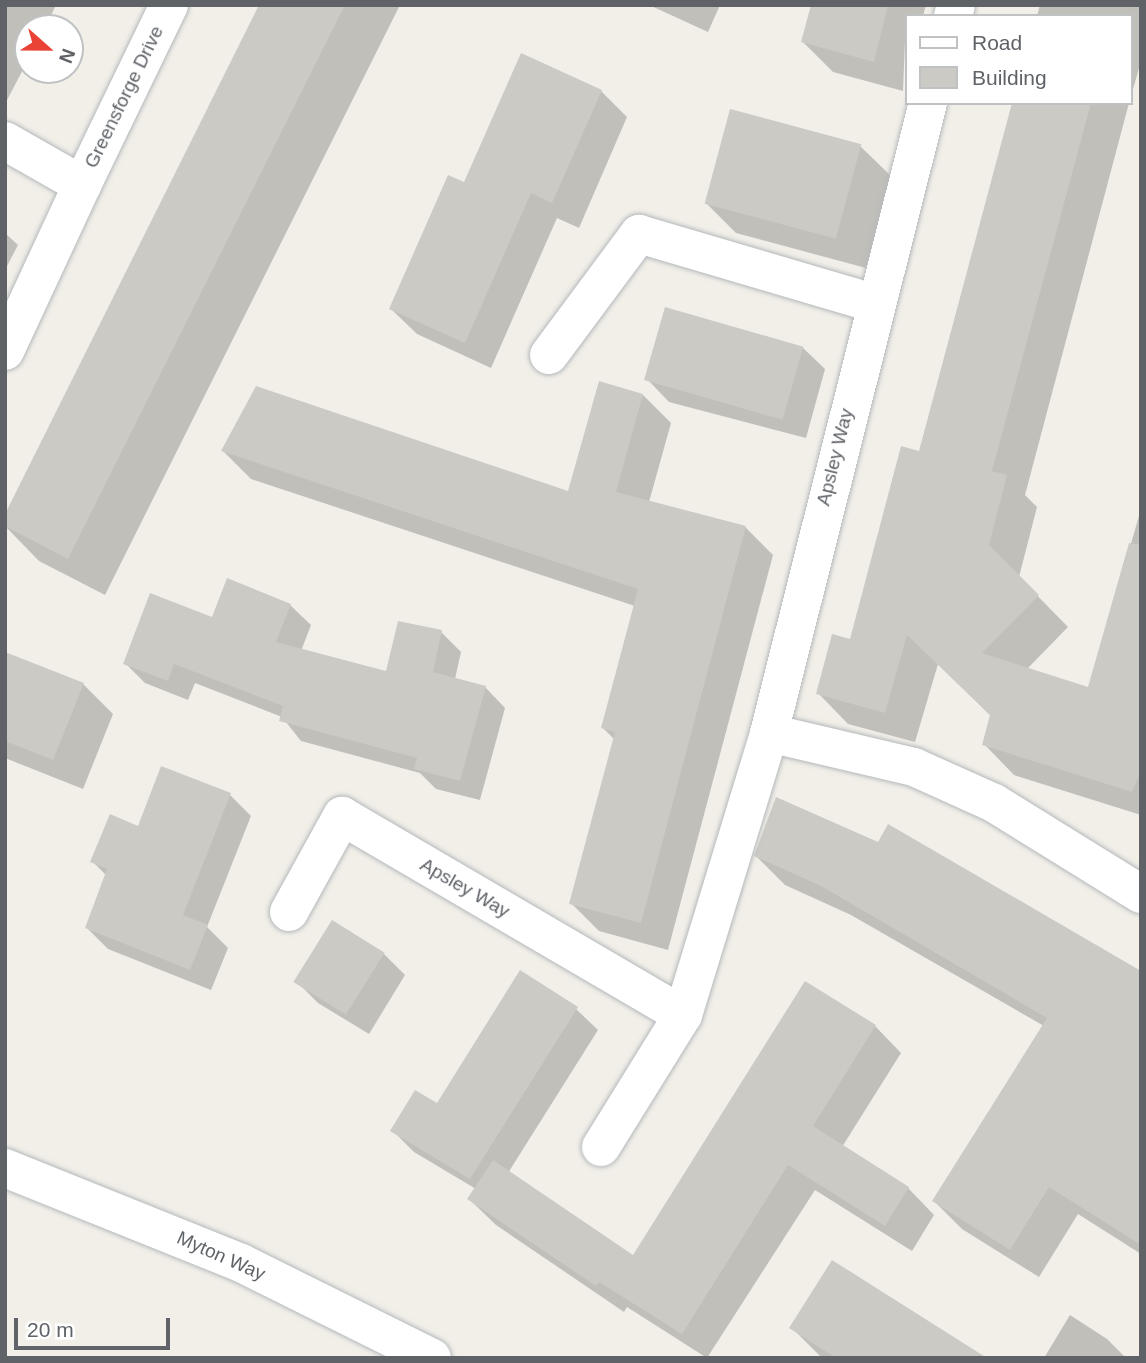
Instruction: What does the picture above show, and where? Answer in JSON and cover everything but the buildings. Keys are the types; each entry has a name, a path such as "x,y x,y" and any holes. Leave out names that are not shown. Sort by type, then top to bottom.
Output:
{"street":[{"name":"Greensforge Drive","path":"5,141 82,185 169,5"},
{"name":"Apsley Way","path":"600,1147 683,1015 769,733 874,303 927,105"},
{"path":"5,351 82,185"},
{"path":"549,355 639,234 874,303"},
{"path":"769,733 914,767 995,803 1138,885"},
{"name":"Apsley Way","path":"289,912 342,816 683,1015"},
{"name":"Myton Way","path":"5,1168 241,1263 432,1358"}]}
